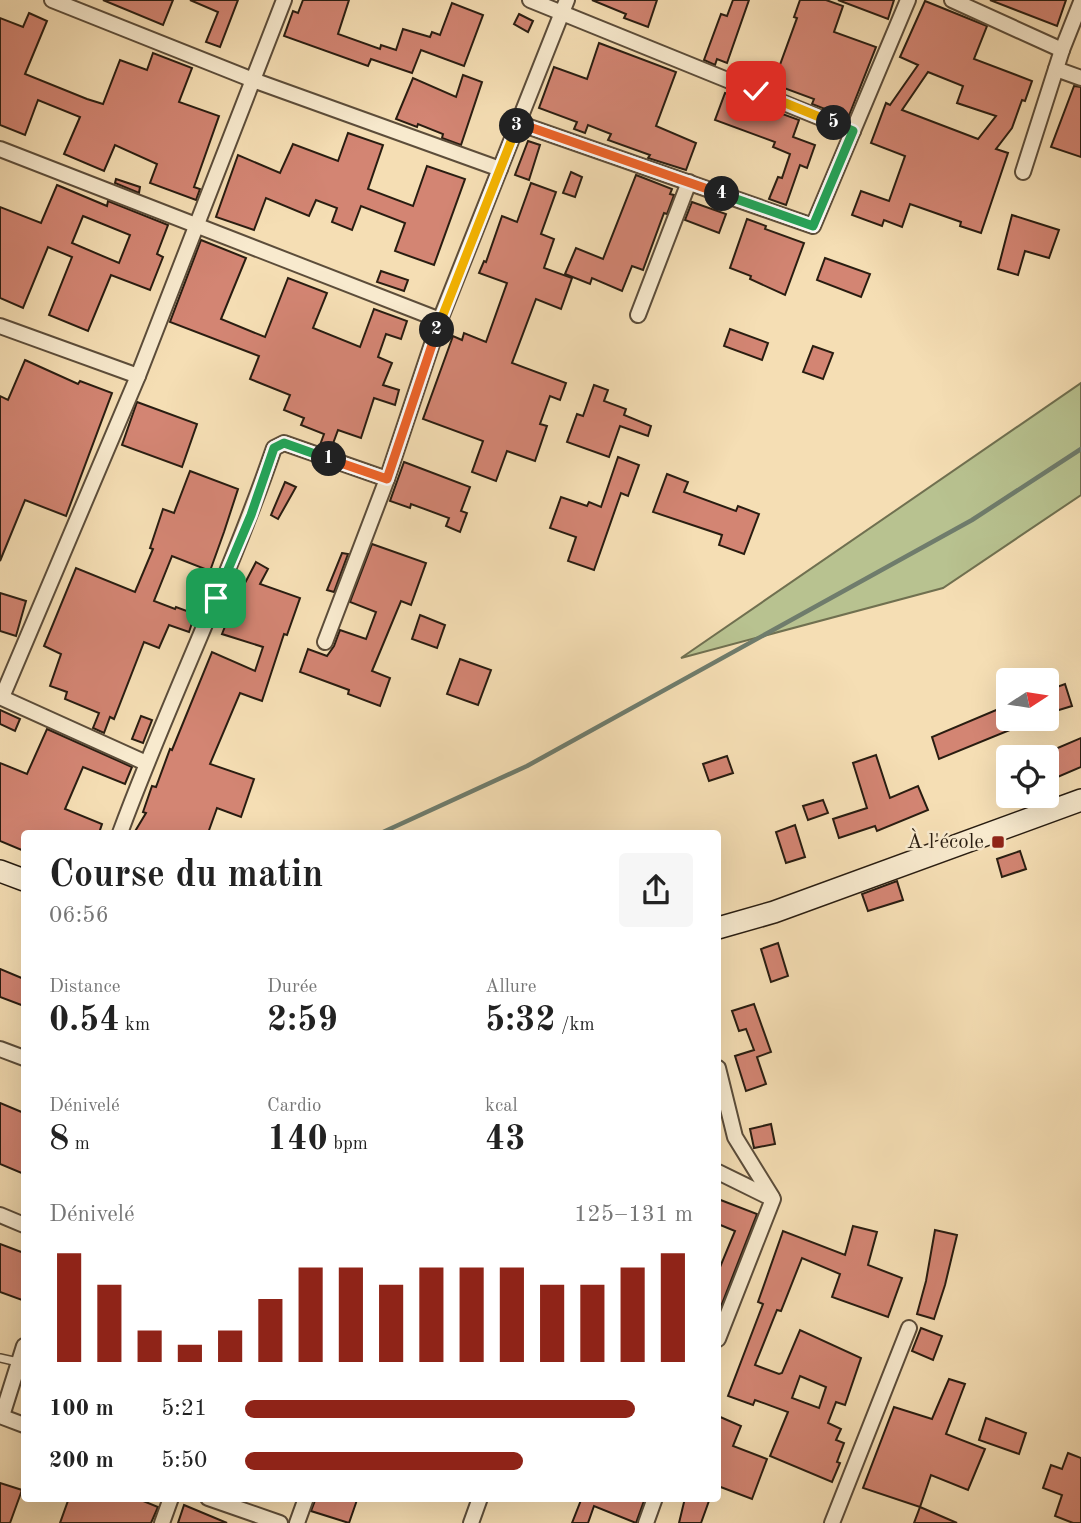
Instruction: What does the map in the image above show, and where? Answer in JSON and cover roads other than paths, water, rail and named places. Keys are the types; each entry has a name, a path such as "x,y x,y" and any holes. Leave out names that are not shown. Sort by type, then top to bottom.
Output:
{"street":[{"path":"52,0 253,80 500,169"},
{"path":"146,763 1,697 138,376 284,0"},
{"path":"530,0 565,6 853,131"},
{"path":"518,123 813,226 908,0"},
{"path":"952,0 1062,50"},
{"path":"1023,172 1062,50 1081,2"},
{"path":"325,642 387,479 440,320 565,6"},
{"path":"1056,69 1081,78"},
{"path":"0,149 440,320"},
{"path":"638,315 689,183"},
{"path":"0,326 138,376"},
{"path":"121,830 146,763 251,515 274,448 284,443 387,479"},
{"path":"721,927 774,912 1081,800"},
{"path":"0,871 21,879"},
{"path":"0,1048 21,1057"},
{"path":"721,1080 735,1137 773,1199"},
{"path":"721,1173 773,1199"},
{"path":"721,1331 773,1199"},
{"path":"0,1215 21,1224"},
{"path":"832,1523 909,1328"},
{"path":"21,1354 1,1416 21,1425"},
{"path":"162,1523 170,1502"},
{"path":"220,1502 280,1523"},
{"path":"297,1523 305,1502"},
{"path":"471,1523 479,1502"},
{"path":"646,1523 654,1502"}],"lane":[{"path":"0,1358 18,1362"}],"waterway":[{"path":"388,830 527,766 972,520 1081,449"}],"place":[{"name":"À l'école","path":"998,842"}]}
